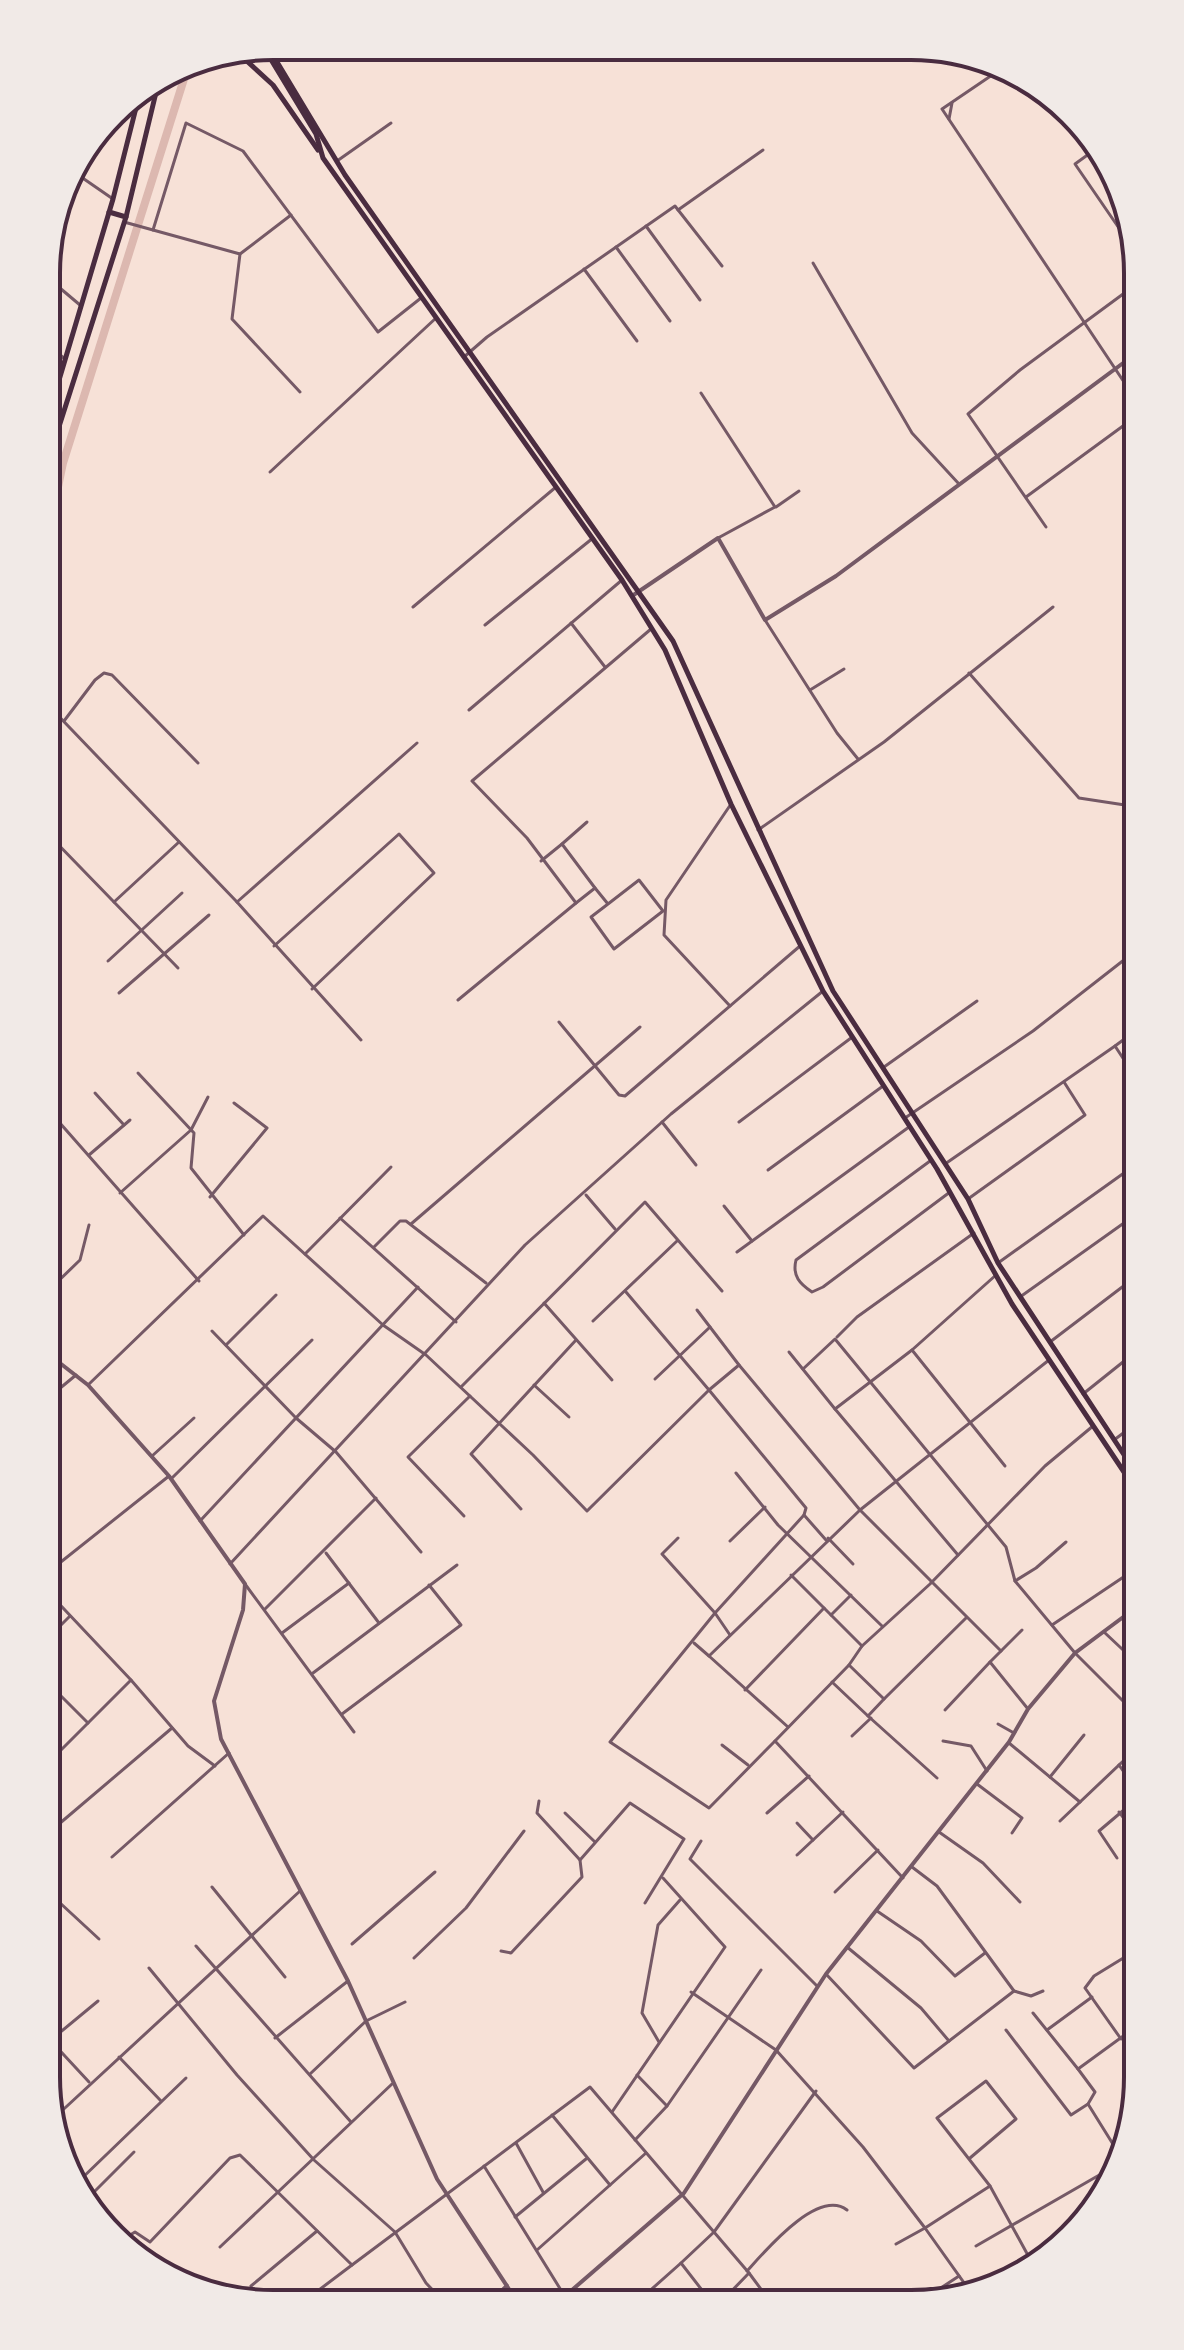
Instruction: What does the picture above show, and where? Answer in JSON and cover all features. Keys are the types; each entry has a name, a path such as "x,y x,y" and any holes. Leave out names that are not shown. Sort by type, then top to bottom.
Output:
{"main road":[{"path":"273,60 316,134 325,160"},
{"path":"274,60 336,158 673,641 833,991 968,1199 998,1263 1124,1455"},
{"path":"247,62 273,85 632,596 711,751 731,804 823,991 932,1160 996,1275 1049,1360 1124,1472"},
{"path":"60,423 125,220 155,96"},
{"path":"60,376 113,199 135,111"},
{"path":"325,160 336,158"},
{"path":"109,212 125,220"}],"street":[{"path":"991,76 942,109 1124,384"},
{"path":"949,119 952,103"},
{"path":"152,230 186,123 243,151 378,332 421,298"},
{"path":"336,158 391,123"},
{"path":"678,210 763,150"},
{"path":"1088,155 1075,164 1119,229"},
{"path":"83,178 113,199"},
{"path":"464,358 487,337 675,206 722,266"},
{"path":"291,215 240,254 232,319 300,392"},
{"path":"125,220 240,254"},
{"path":"646,226 700,300"},
{"path":"616,247 670,321"},
{"path":"813,263 912,433 959,484"},
{"path":"584,269 637,341"},
{"path":"60,288 80,305"},
{"path":"1046,527 968,414 1124,293"},
{"path":"270,472 436,318"},
{"path":"60,355 65,359"},
{"path":"765,620 836,576 1124,362"},
{"path":"701,393 775,507"},
{"path":"1026,497 1124,425"},
{"path":"413,607 556,487"},
{"path":"632,596 718,538 799,491"},
{"path":"485,625 593,538"},
{"path":"718,538 765,620 858,759"},
{"path":"469,710 622,580"},
{"path":"758,830 858,759 1053,607"},
{"path":"571,623 605,667"},
{"path":"576,903 541,861 527,838 472,781 651,628"},
{"path":"810,690 844,669"},
{"path":"64,721 95,680 104,673 112,675 198,763"},
{"path":"969,673 1079,798 1124,805"},
{"path":"60,717 237,902 361,1040"},
{"path":"237,902 417,743"},
{"path":"730,1006 664,935 666,900 731,804"},
{"path":"541,861 587,822"},
{"path":"274,946 399,834 434,873 312,989"},
{"path":"114,903 179,842"},
{"path":"562,844 608,904"},
{"path":"60,847 178,968"},
{"path":"639,880 663,911 614,949 591,917 608,904 639,880"},
{"path":"458,1000 595,888"},
{"path":"108,961 182,893"},
{"path":"119,993 209,915"},
{"path":"559,1022 619,1095 625,1096 800,946"},
{"path":"905,1118 1033,1031 1124,960"},
{"path":"230,1564 426,1355 486,1283 662,1122 823,991"},
{"path":"881,1069 977,1001"},
{"path":"411,1224 640,1027"},
{"path":"739,1122 851,1038"},
{"path":"945,1164 1124,1039"},
{"path":"1115,1046 1124,1060"},
{"path":"138,1073 195,1136 191,1168 210,1197 244,1235"},
{"path":"968,1199 1085,1115 1064,1082"},
{"path":"768,1170 883,1086"},
{"path":"95,1093 124,1125"},
{"path":"119,1194 191,1130 208,1097"},
{"path":"210,1197 267,1128 234,1103"},
{"path":"89,1155 130,1120"},
{"path":"662,1122 696,1165"},
{"path":"60,1123 119,1194 199,1281"},
{"path":"737,1252 909,1127"},
{"path":"932,1160 796,1260 795,1274 812,1292 823,1287 950,1192"},
{"path":"305,1254 391,1167"},
{"path":"998,1263 1124,1173"},
{"path":"585,1194 615,1229"},
{"path":"461,1387 645,1202 722,1291"},
{"path":"724,1206 752,1241"},
{"path":"88,1385 263,1216 383,1325 426,1355 499,1422 587,1511 709,1390 739,1365"},
{"path":"340,1218 456,1322"},
{"path":"373,1247 400,1221 411,1224 486,1283"},
{"path":"1020,1297 1124,1223"},
{"path":"60,1279 80,1260 89,1225"},
{"path":"803,1369 857,1317 974,1233"},
{"path":"593,1321 677,1241"},
{"path":"835,1409 912,1350 996,1275"},
{"path":"1050,1342 1124,1286"},
{"path":"200,1521 418,1287"},
{"path":"626,1292 806,1508 804,1515 786,1531 715,1613 610,1742 709,1808 849,1665 862,1646 930,1584 1045,1466 1093,1426"},
{"path":"226,1345 276,1295"},
{"path":"544,1303 612,1380"},
{"path":"697,1310 860,1510 930,1584 1001,1651"},
{"path":"655,1379 710,1327"},
{"path":"212,1331 296,1418 336,1452 421,1552"},
{"path":"835,1339 1006,1547 1015,1581 1075,1653 1124,1700"},
{"path":"60,1563 170,1478 312,1340"},
{"path":"521,1509 471,1454 576,1340"},
{"path":"912,1350 1005,1466"},
{"path":"789,1352 959,1555"},
{"path":"709,1656 810,1555 860,1510 1049,1360"},
{"path":"1083,1394 1124,1361"},
{"path":"60,1363 88,1385 170,1478 354,1732"},
{"path":"60,1388 76,1375"},
{"path":"534,1385 569,1417"},
{"path":"464,1516 408,1457 470,1396"},
{"path":"151,1457 194,1418"},
{"path":"1114,1440 1124,1432"},
{"path":"736,1473 786,1531 883,1626"},
{"path":"264,1610 376,1498"},
{"path":"730,1541 765,1507"},
{"path":"804,1515 853,1564"},
{"path":"678,1538 662,1554 715,1613 730,1635"},
{"path":"1015,1581 1036,1568 1066,1542"},
{"path":"325,1552 379,1623"},
{"path":"312,1673 457,1565"},
{"path":"791,1575 862,1646"},
{"path":"1052,1625 1124,1577"},
{"path":"282,1633 349,1583"},
{"path":"245,1584 243,1610 214,1701 221,1739 348,1981 392,2084 447,2194 510,2290"},
{"path":"342,1714 461,1625 429,1585"},
{"path":"831,1615 851,1595"},
{"path":"60,1605 188,1746 215,1766"},
{"path":"745,1690 824,1608"},
{"path":"60,1626 70,1616"},
{"path":"570,2290 684,2193 817,1986 987,1771 1028,1709 1075,1653 1124,1617"},
{"path":"852,1736 884,1699 966,1618"},
{"path":"945,1710 1022,1630"},
{"path":"1104,1632 1124,1651"},
{"path":"693,1642 788,1727"},
{"path":"990,1662 1028,1709"},
{"path":"849,1665 884,1699"},
{"path":"60,1751 131,1680"},
{"path":"832,1682 937,1778"},
{"path":"60,1695 88,1723"},
{"path":"998,1724 1014,1733"},
{"path":"60,1823 172,1728"},
{"path":"1050,1777 1084,1735"},
{"path":"775,1741 903,1878"},
{"path":"943,1741 971,1746 987,1771"},
{"path":"1009,1742 1080,1802"},
{"path":"722,1745 748,1765"},
{"path":"112,1857 229,1753"},
{"path":"1060,1821 1124,1760"},
{"path":"1119,1765 1124,1772"},
{"path":"767,1813 809,1776"},
{"path":"977,1784 1022,1818 1012,1833"},
{"path":"501,1951 511,1953 582,1877 580,1860 537,1813 539,1801"},
{"path":"580,1860 630,1803 684,1839 645,1903"},
{"path":"1117,1858 1099,1831 1124,1808"},
{"path":"797,1855 843,1812"},
{"path":"1119,1812 1124,1818"},
{"path":"565,1813 595,1842"},
{"path":"797,1823 813,1840"},
{"path":"414,1958 466,1908 524,1831"},
{"path":"939,1832 983,1863 1020,1902"},
{"path":"701,1841 690,1859 817,1986"},
{"path":"835,1892 878,1850"},
{"path":"912,1867 937,1886 1014,1991 1031,1996 1043,1991"},
{"path":"352,1944 435,1872"},
{"path":"612,2112 691,1992 725,1947 663,1878"},
{"path":"212,1887 285,1977"},
{"path":"63,2110 301,1890"},
{"path":"659,2042 642,2013 658,1925 680,1900"},
{"path":"60,1903 99,1939"},
{"path":"877,1911 921,1941 955,1976 986,1953"},
{"path":"196,1946 351,2122"},
{"path":"847,1947 921,2008 949,2041"},
{"path":"1121,2039 1085,1988 1094,1976 1124,1958"},
{"path":"149,1968 237,2075 314,2160 395,2232 433,2290"},
{"path":"635,2140 667,2106 761,1970"},
{"path":"826,1974 914,2068 1014,1991"},
{"path":"275,2038 348,1981"},
{"path":"691,1992 776,2050 816,2091 925,2228 964,2283"},
{"path":"1047,2030 1092,1997"},
{"path":"60,2032 98,2001"},
{"path":"308,2075 366,2021 405,2002"},
{"path":"1006,2030 1071,2115 1088,2104 1095,2092 1033,2013"},
{"path":"1078,2069 1124,2037"},
{"path":"60,2053 91,2083"},
{"path":"119,2057 161,2101"},
{"path":"637,2075 667,2106"},
{"path":"84,2176 186,2078"},
{"path":"970,2158 1016,2119 986,2081 937,2118 990,2186 1028,2255"},
{"path":"220,2247 392,2084"},
{"path":"319,2290 590,2087 684,2193 762,2290"},
{"path":"651,2290 714,2232 816,2091"},
{"path":"1088,2104 1113,2145"},
{"path":"552,2115 610,2185"},
{"path":"516,2142 543,2192"},
{"path":"94,2192 134,2152"},
{"path":"537,2250 646,2153"},
{"path":"131,2236 135,2232 150,2242 230,2158 240,2155 352,2265"},
{"path":"515,2217 586,2159"},
{"path":"484,2166 561,2290"},
{"path":"976,2246 1100,2175"},
{"path":"896,2244 990,2186"},
{"path":"732,2290 771,2245 819,2207 835,2204 847,2210"},
{"path":"251,2286 317,2231"},
{"path":"681,2263 702,2290"},
{"path":"941,2288 959,2276"},
{"path":"502,2290 507,2285"}],"waterway":[{"path":"60,477 184,80"}]}
